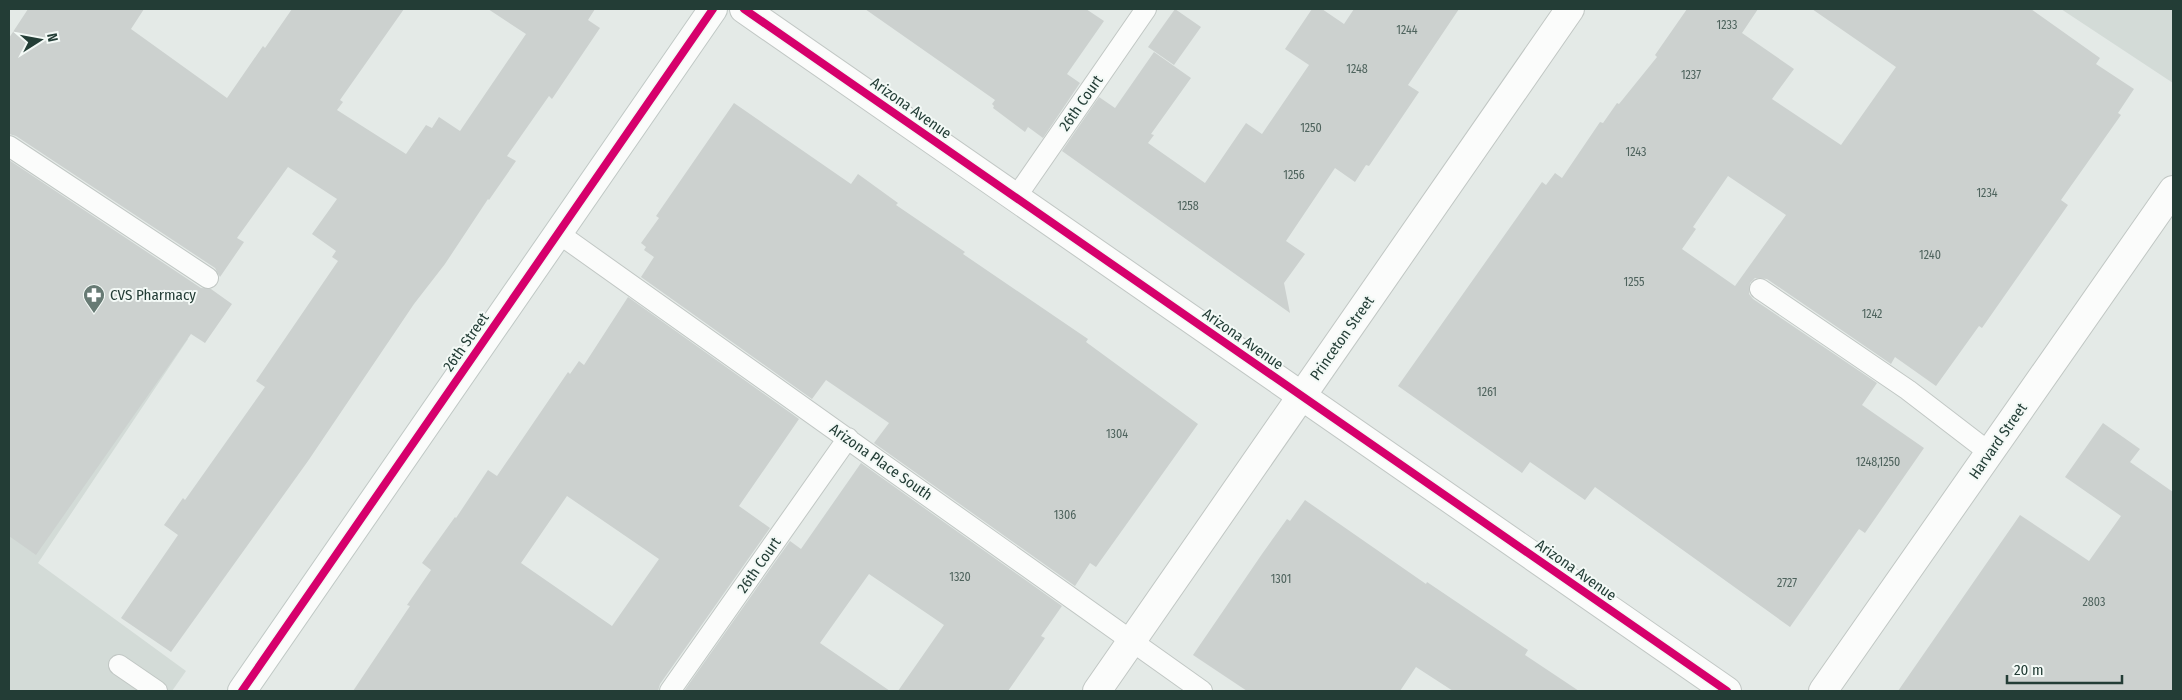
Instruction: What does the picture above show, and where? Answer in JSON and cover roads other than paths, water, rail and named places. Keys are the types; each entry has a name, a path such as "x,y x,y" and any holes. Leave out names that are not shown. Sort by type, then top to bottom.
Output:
{"street":[{"name":"26th Street","path":"242,691 713,9"},
{"name":"Arizona Avenue","path":"744,9 1727,691"},
{"name":"Princeton Street","path":"1097,691 1570,9"},
{"name":"Harvard Street","path":"1823,691 2173,190"}],"lane":[{"name":"26th Court","path":"1016,198 1146,9"},
{"path":"9,146 208,278"},
{"name":"Arizona Place South","path":"558,233 1202,691"},
{"path":"1760,289 1908,390 1990,453"},
{"name":"26th Court","path":"670,691 848,438"},
{"path":"119,664 157,691"}],"place":[{"name":"CVS Pharmacy","path":"94,314"}]}
